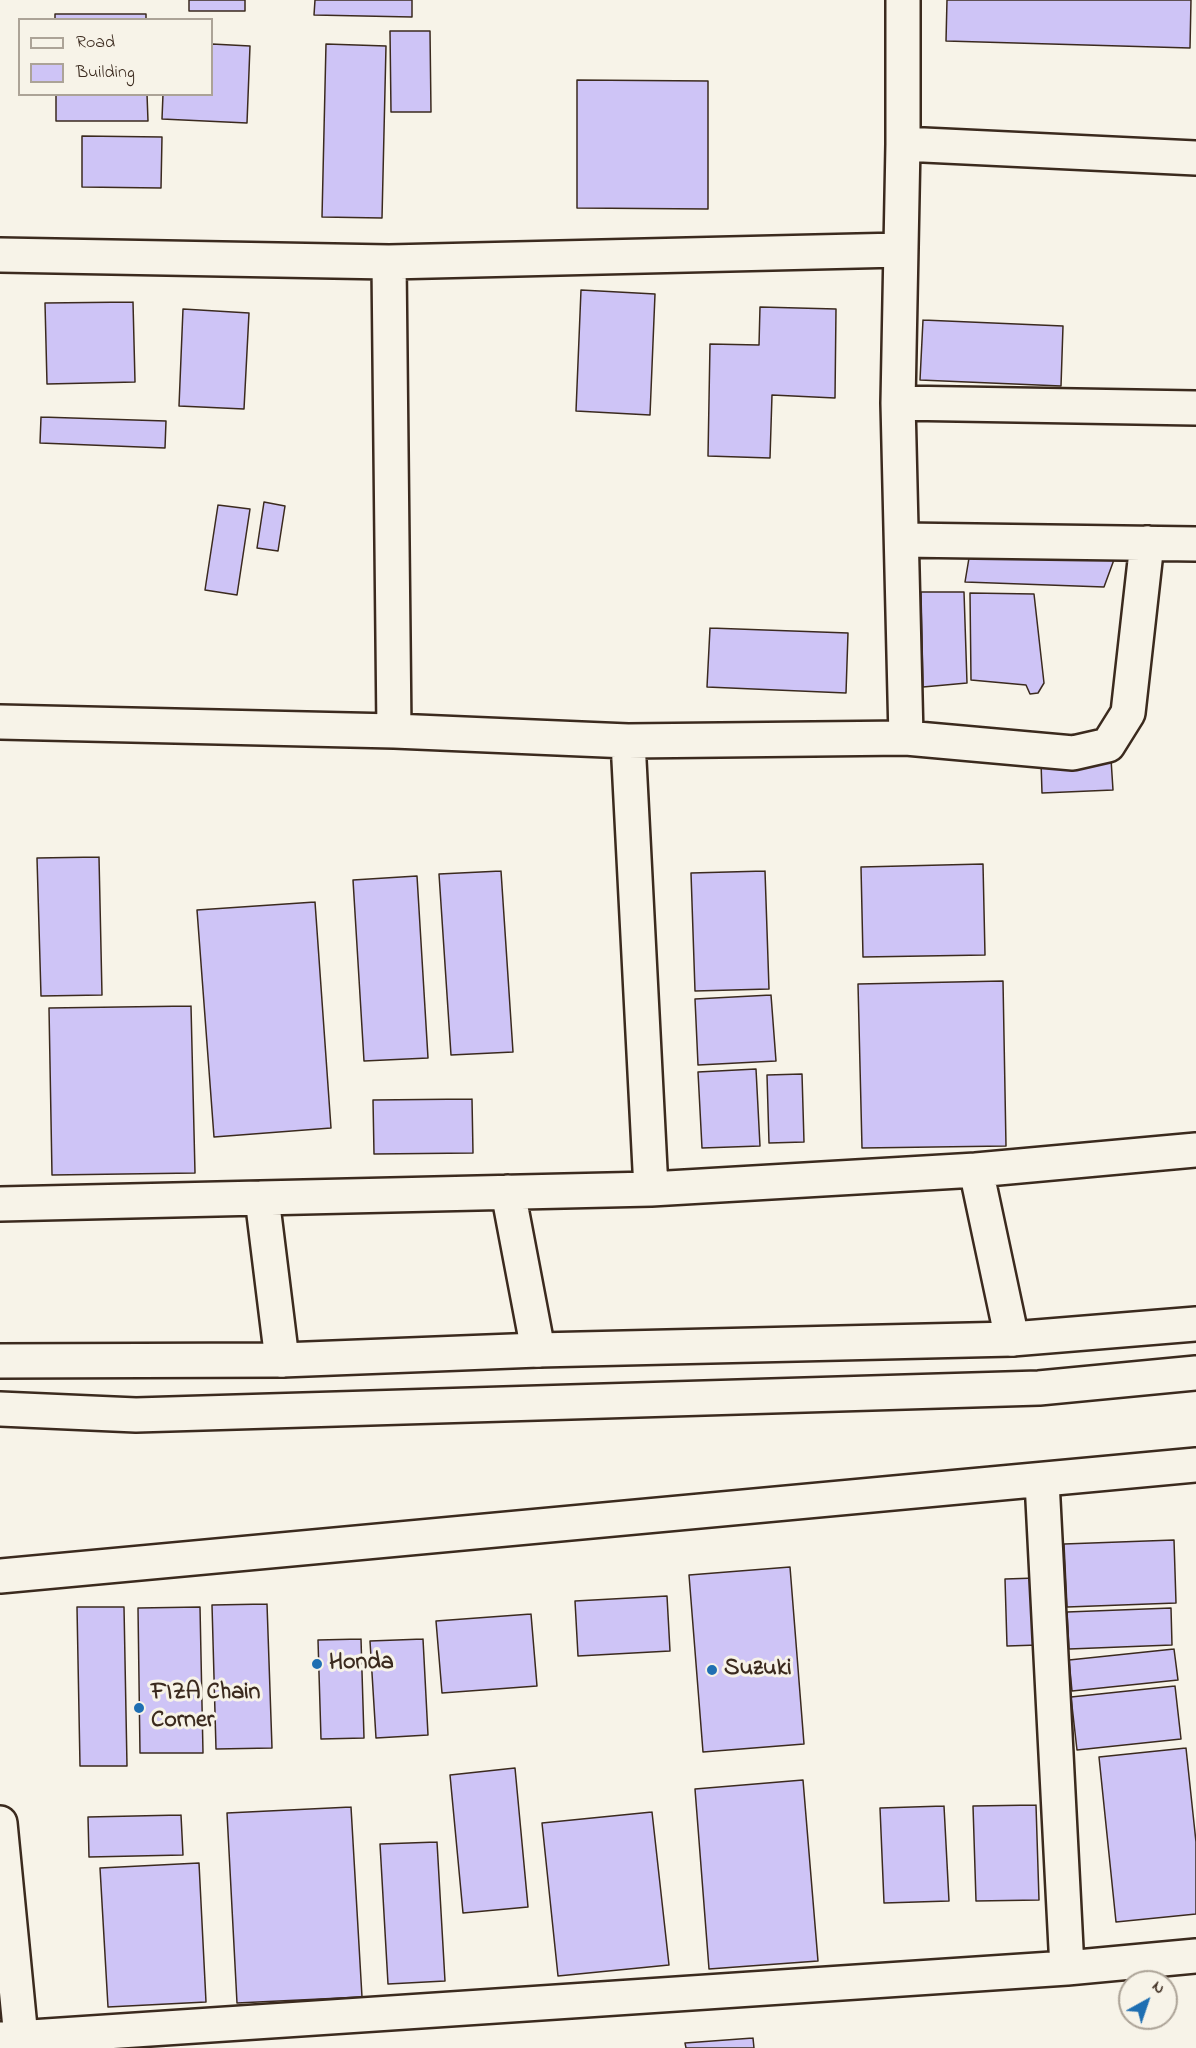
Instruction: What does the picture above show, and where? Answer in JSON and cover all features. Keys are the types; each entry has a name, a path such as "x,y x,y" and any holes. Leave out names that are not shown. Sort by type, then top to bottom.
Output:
{"street":[{"path":"903,0 898,403 906,738"},
{"path":"903,144 1196,158"},
{"path":"0,255 389,262 900,250"},
{"path":"389,262 394,731"},
{"path":"898,403 1196,408"},
{"path":"902,540 1196,544"},
{"path":"0,722 394,731 628,741 906,738 1073,753 1108,745 1128,713 1147,543"},
{"path":"628,741 651,1189"},
{"path":"0,1204 651,1189 976,1170 1196,1150"},
{"path":"976,1170 1012,1339"},
{"path":"508,1192 538,1350"},
{"path":"262,1198 282,1360"},
{"path":"0,1361 282,1360 538,1350 1012,1339 1196,1324"},
{"path":"0,1409 136,1415 1039,1388 1196,1373"},
{"path":"0,1576 1196,1465"},
{"path":"1042,1481 1067,1968"},
{"path":"0,1823 14,2042 1067,1968 1196,1956"}],"building":[{"path":"189,0 245,0 245,11 189,11"},
{"path":"315,0 412,0 412,17 314,15"},
{"path":"947,0 1191,0 1190,48 946,41"},
{"path":"55,14 146,14 146,18 55,18"},
{"path":"390,31 430,31 431,112 391,112"},
{"path":"213,44 250,46 247,123 162,119 163,96 213,96"},
{"path":"326,44 386,46 382,218 322,217"},
{"path":"577,80 708,81 708,209 577,208"},
{"path":"56,96 147,96 148,121 56,121"},
{"path":"82,136 162,137 161,188 82,187"},
{"path":"581,290 655,294 650,415 576,411"},
{"path":"133,302 135,382 47,384 45,303"},
{"path":"760,307 836,309 835,398 772,395 770,458 708,456 710,344 759,345"},
{"path":"183,309 249,313 244,409 179,406"},
{"path":"923,320 1063,326 1061,386 920,380"},
{"path":"41,417 166,421 165,448 40,443"},
{"path":"264,502 285,506 278,551 257,548"},
{"path":"218,505 250,509 237,595 205,590"},
{"path":"971,546 1119,546 1104,587 965,582"},
{"path":"921,592 964,592 967,683 923,687"},
{"path":"970,593 1034,594 1044,683 1038,693 1030,694 1026,685 971,680"},
{"path":"710,628 848,633 846,693 707,687"},
{"path":"1111,759 1113,790 1042,793 1041,762"},
{"path":"99,857 102,995 41,996 37,858"},
{"path":"983,864 985,955 863,957 861,867"},
{"path":"501,871 513,1052 451,1055 439,874"},
{"path":"765,871 769,989 695,991 691,873"},
{"path":"417,876 428,1058 364,1061 353,880"},
{"path":"315,902 331,1128 214,1137 197,910"},
{"path":"1003,981 1006,1146 862,1148 858,984"},
{"path":"771,995 776,1061 698,1065 695,999"},
{"path":"191,1006 195,1173 52,1175 49,1008"},
{"path":"756,1069 760,1146 702,1148 698,1072"},
{"path":"802,1074 804,1142 769,1143 767,1075"},
{"path":"472,1099 473,1153 374,1154 373,1100"},
{"path":"1174,1540 1176,1603 1067,1607 1064,1544"},
{"path":"790,1567 804,1744 703,1752 689,1575"},
{"path":"1036,1578 1038,1645 1007,1646 1005,1579"},
{"path":"667,1596 670,1651 578,1656 575,1601"},
{"path":"267,1604 272,1748 216,1749 212,1605"},
{"path":"77,1607 124,1607 127,1766 80,1766"},
{"path":"200,1607 203,1753 140,1753 138,1608"},
{"path":"1171,1608 1172,1645 1069,1649 1067,1612"},
{"path":"531,1614 537,1686 442,1693 436,1621"},
{"path":"361,1639 364,1738 321,1739 318,1640"},
{"path":"423,1639 428,1735 376,1738 370,1641"},
{"path":"1174,1649 1178,1680 1072,1691 1069,1660"},
{"path":"1175,1686 1181,1739 1077,1750 1071,1697"},
{"path":"1186,1748 1196,1842 1196,1914 1116,1922 1099,1757"},
{"path":"515,1768 528,1907 463,1913 450,1775"},
{"path":"803,1780 818,1961 709,1969 695,1789"},
{"path":"1036,1805 1039,1900 976,1901 973,1806"},
{"path":"944,1806 949,1901 884,1903 880,1808"},
{"path":"351,1807 362,1997 237,2003 227,1813"},
{"path":"652,1812 669,1965 558,1976 542,1823"},
{"path":"181,1815 183,1855 89,1857 88,1817"},
{"path":"437,1842 445,1981 388,1984 380,1844"},
{"path":"199,1863 206,2002 108,2007 100,1868"},
{"path":"753,2038 754,2048 686,2048 685,2043"}],"place":[{"name":"Honda","path":"317,1664"},
{"name":"Suzuki","path":"712,1670"},
{"name":"FIZA Chain Corner","path":"139,1708"}]}
